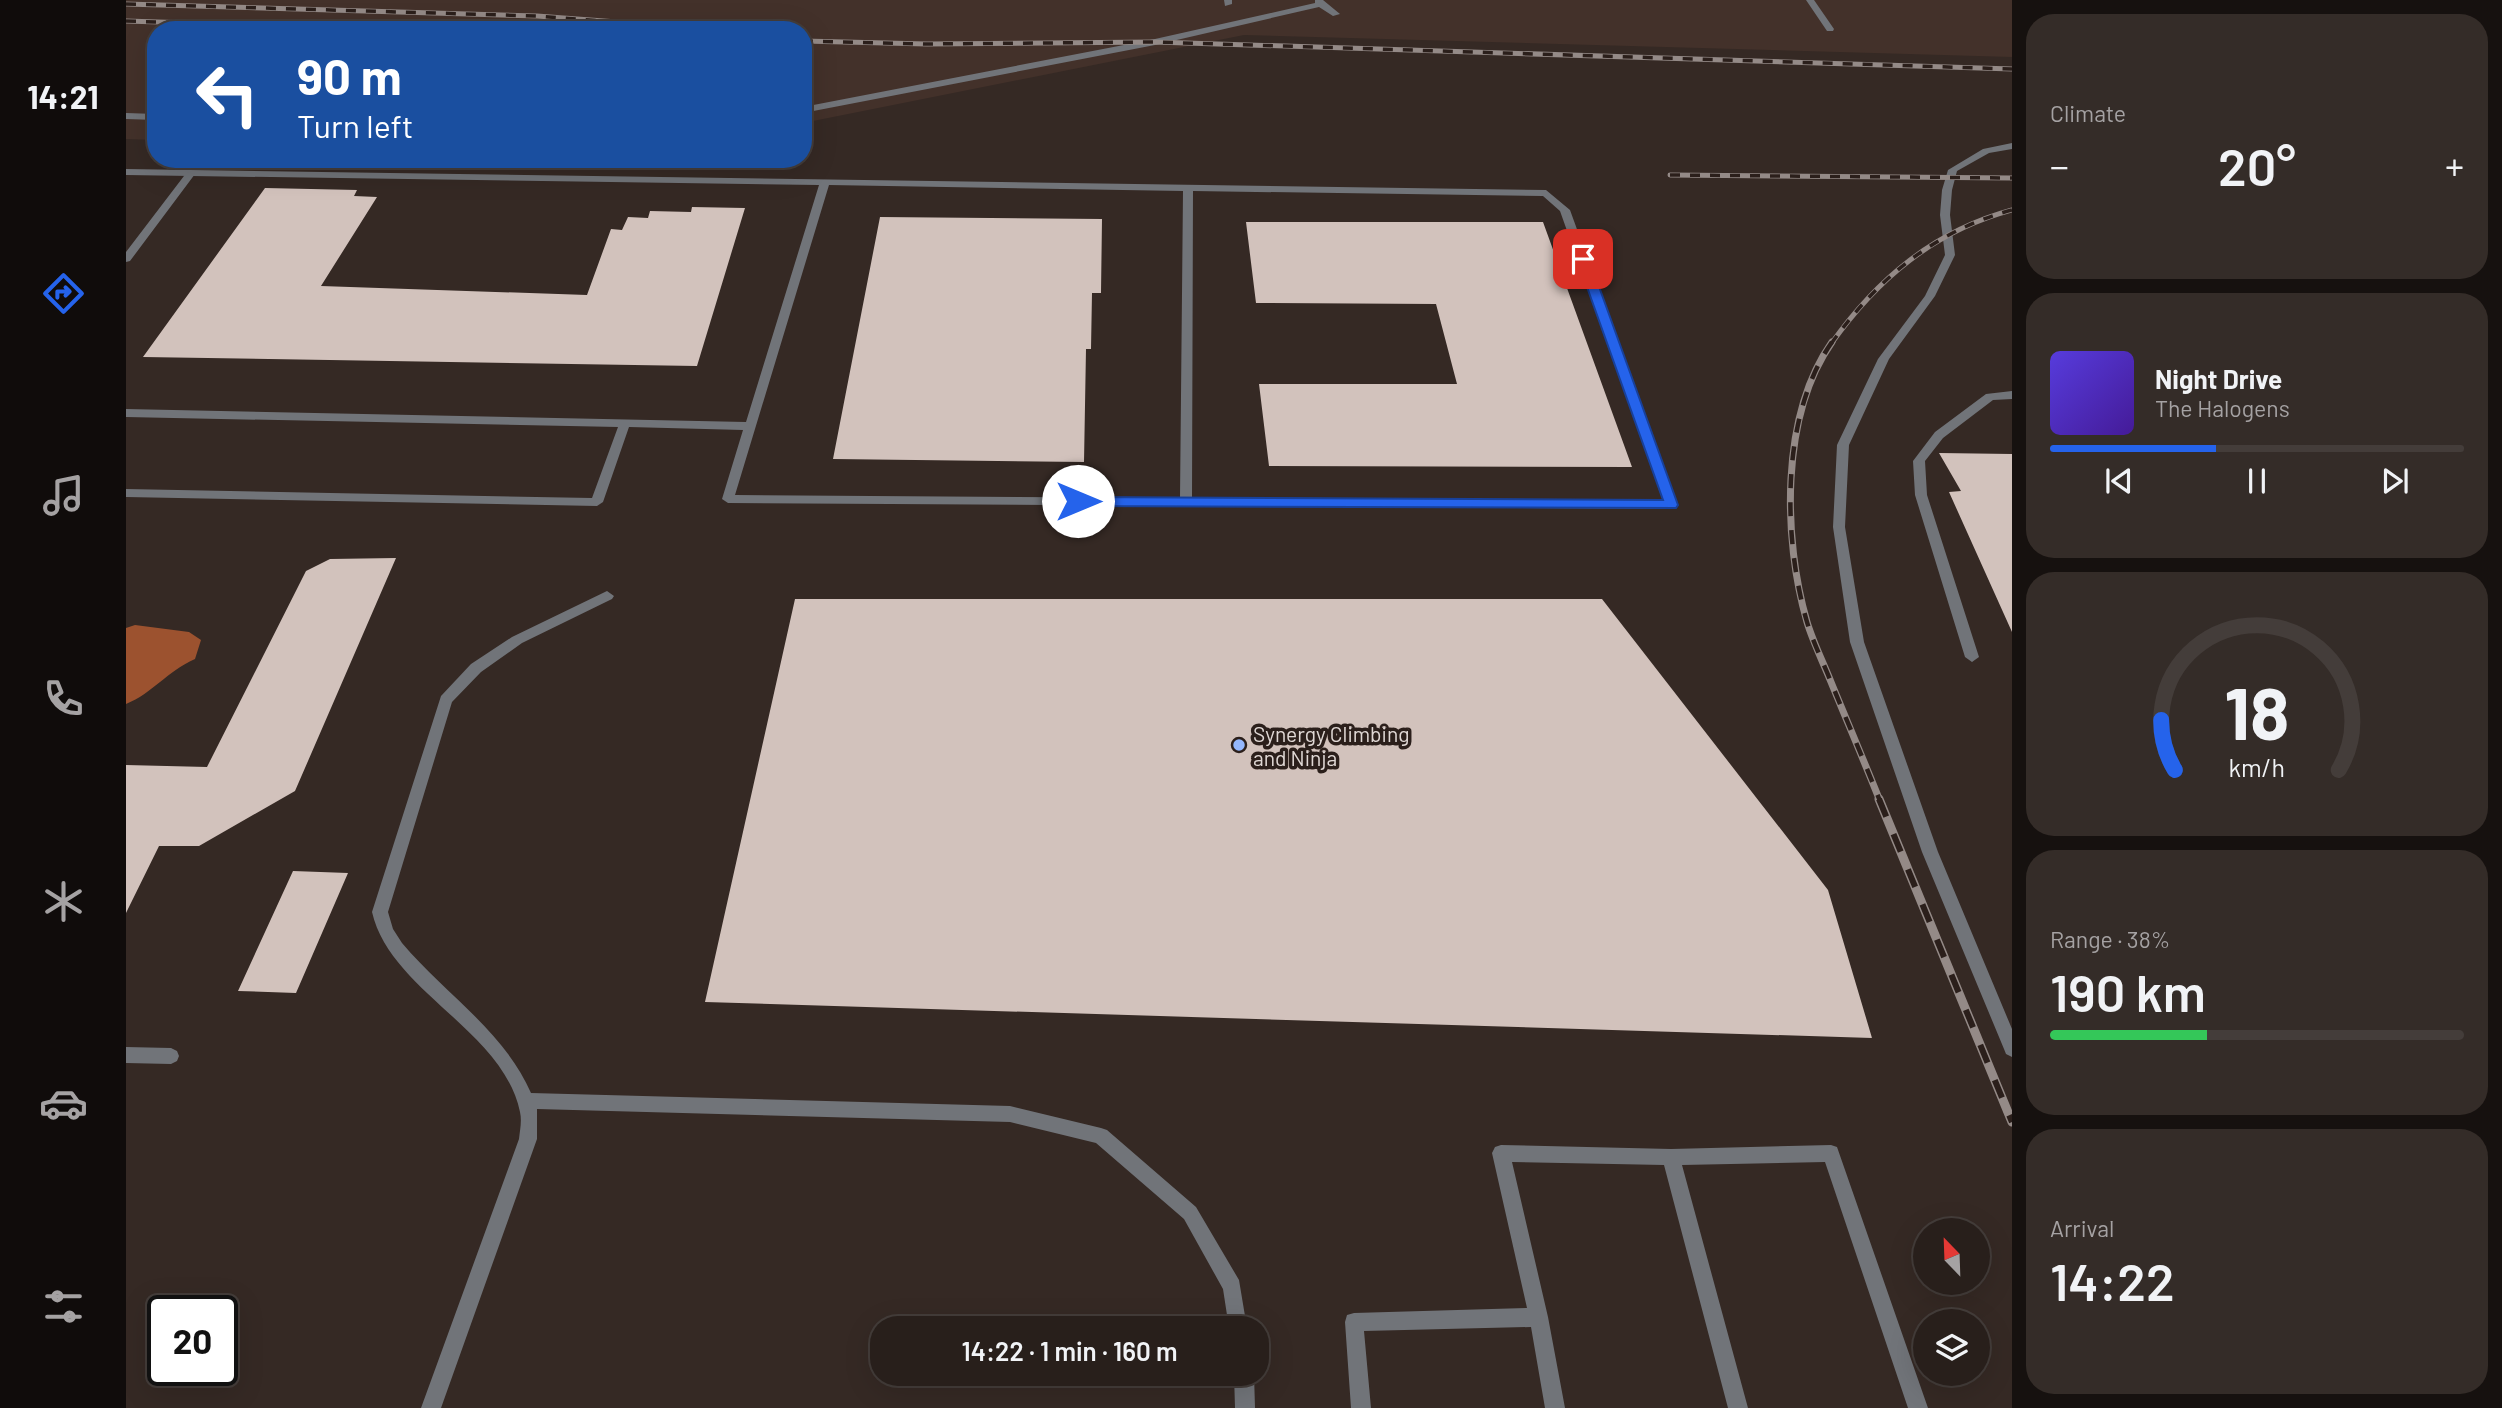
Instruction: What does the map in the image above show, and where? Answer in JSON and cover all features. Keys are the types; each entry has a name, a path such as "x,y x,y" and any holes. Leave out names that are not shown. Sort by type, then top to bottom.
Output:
{"street":[{"path":"1810,0 1830,29"},
{"path":"812,108 1155,42 1319,2 1336,14"},
{"path":"126,116 147,117"},
{"path":"2012,146 1986,152 1953,170 1947,190 1945,215 1950,255 1930,296 1884,359 1843,445 1839,527 1857,642 1930,852 2012,1049"},
{"path":"126,172 1546,193 1565,210 1671,505 728,499 825,183"},
{"path":"126,259 190,174"},
{"path":"1186,502 1188,188"},
{"path":"1972,657 1921,495 1919,461 1939,435 1990,397 2012,394"},
{"path":"126,413 751,426"},
{"path":"126,493 597,502 625,423"},
{"path":"431,1408 528,1139 530,1115 522,1089 492,1047 408,962 383,930 380,912 446,700 476,668 517,640 607,596"},
{"path":"126,1055 171,1056"},
{"path":"525,1101 1010,1114 1101,1136 1190,1213 1232,1287 1236,1316"},
{"path":"1555,1408 1539,1317 1501,1153 1671,1157 1830,1153 1918,1408"},
{"path":"1671,1157 1738,1408"},
{"path":"1361,1408 1354,1322 1539,1317"},
{"path":"1244,1386 1245,1408"}],"shaded area":[{"path":"126,0 2012,0 2012,57 1244,35 812,121 812,21 147,21 147,140 126,139"},
{"path":"135,625 189,632 201,640 195,659 126,704 126,628"}],"building":[{"path":"265,188 357,190 354,196 377,197 321,286 587,295 611,229 622,230 628,217 648,218 650,211 691,212 692,207 745,208 697,366 143,357"},
{"path":"880,217 1102,219 1101,293 1092,293 1091,349 1086,349 1084,462 833,459"},
{"path":"1246,222 1543,222 1632,467 1269,466 1259,384 1457,384 1436,304 1256,303"},
{"path":"1939,453 2012,454 2012,632 1949,492 1961,491"},
{"path":"396,558 295,791 199,846 159,846 126,913 126,765 207,767 306,571 330,559"},
{"name":"Synergy Climbing and Ninja","path":"795,599 1602,599 1828,890 1872,1038 705,1002"},
{"path":"293,871 348,873 296,993 238,991"}],"railway":[{"path":"126,4 537,16 604,21"},
{"path":"126,21 147,22"},
{"path":"812,41 927,44 1155,42 2012,69"},
{"path":"1670,175 2012,178"},
{"path":"1831,344 1868,299 1910,260 1957,231 2012,210"},
{"path":"1832,342 1815,372 1803,405 1795,441 1791,479 1793,554 1809,630 1880,801"},
{"path":"1879,799 2012,1122"}],"place":[{"name":"Synergy Climbing and Ninja","path":"1239,745"}],"route":[{"path":"1078,501 1671,505 1583,259"}]}
